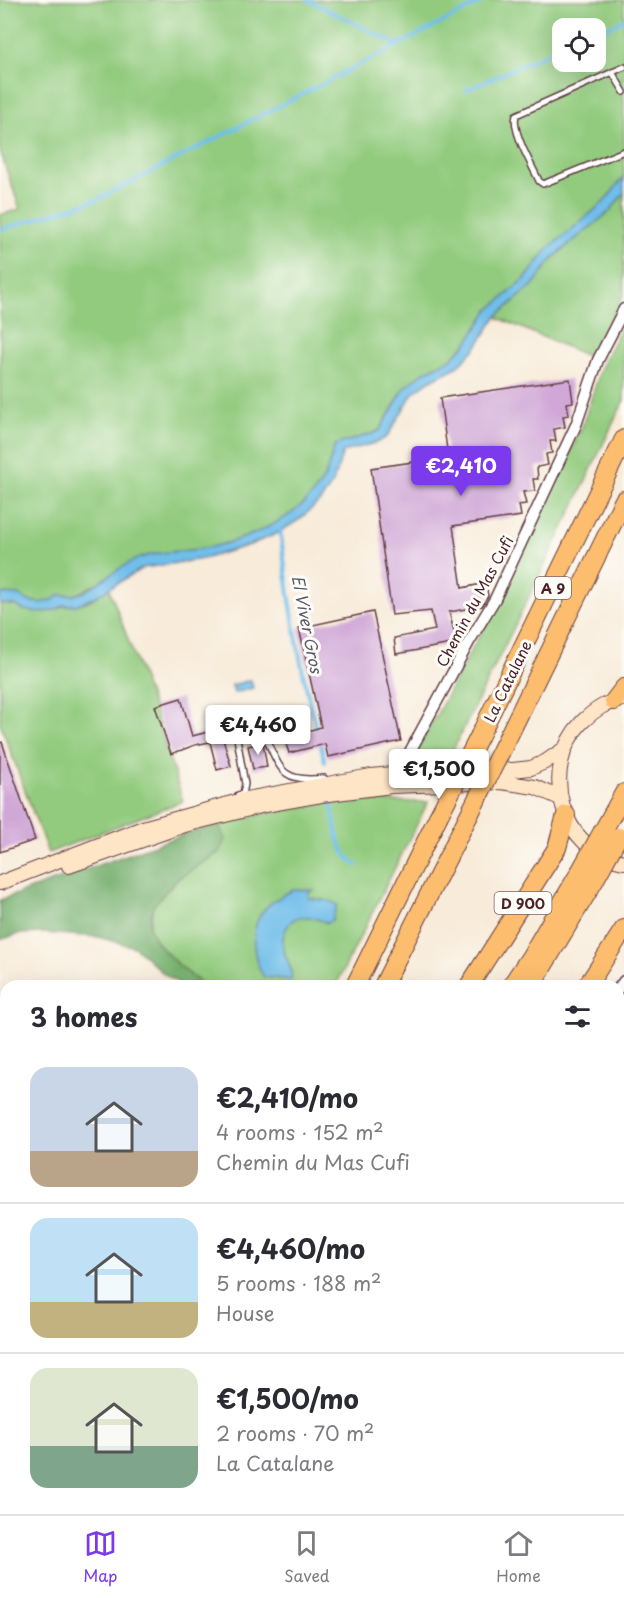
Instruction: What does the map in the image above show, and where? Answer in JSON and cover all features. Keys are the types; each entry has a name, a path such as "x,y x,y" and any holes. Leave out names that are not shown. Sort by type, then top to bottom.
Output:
{"highway":[{"name":"La Catalane","path":"358,980 624,439"},
{"name":"La Catalane","path":"386,980 624,500"},
{"name":"D 900","path":"514,980 587,877 615,832 624,794"},
{"name":"D 900","path":"473,980 557,848 563,807"},
{"name":"D 900","path":"534,980 587,877"},
{"path":"591,980 624,929"}],"main road":[{"path":"621,696 589,715 575,730 564,749 558,773 563,807 579,835 596,851 624,862"},
{"path":"0,883 143,828 246,799 371,776 435,770 531,768 564,749"},
{"path":"0,892 185,825 265,805 321,795 391,786 501,782 535,787 563,807"}],"street":[{"name":"Chemin du Mas Cufi","path":"402,773 406,759 495,599 576,425 598,360 624,309"}],"lane":[{"path":"624,68 516,115 515,129 539,181 543,184 624,151"},
{"path":"612,72 624,92"},
{"path":"143,828 164,818 243,794 245,784 237,738 240,734 254,731 264,734 279,765 287,774 302,780 371,776"}],"green space":[{"path":"0,0 624,0 624,177 604,202 547,250 526,278 488,311 467,343 451,359 424,372 405,387 380,430 335,445 323,480 301,506 286,517 253,534 218,545 160,554 75,595 59,595 54,600 40,603 28,601 18,595 0,594 0,215 20,209 0,151"},
{"path":"624,193 624,294 592,358 496,317 533,285 554,257 610,211"},
{"path":"624,322 624,400 570,514 450,756 415,755 500,601 582,427 603,362"},
{"path":"109,588 152,704 183,801 48,853 0,723 0,604 15,605 24,610 76,605 88,601"},
{"path":"428,802 339,980 197,980 157,943 149,927 153,906 176,880 225,839 219,825 267,813 323,803"},
{"path":"219,825 225,839 221,851 176,880 153,906 149,927 157,943 197,980 173,980 135,947 98,937 44,933 18,934 0,940 0,900 188,833"}],"water":[{"path":"624,177 624,193 610,211 554,257 533,285 496,317 475,349 457,367 429,381 413,393 387,437 378,442 343,452 333,483 321,500 299,520 276,534 250,545 203,559 143,568 93,598 76,605 63,605 58,609 40,613 24,610 15,605 0,604 0,594 18,595 28,601 40,603 53,600 59,595 84,592 139,558 215,546 250,535 285,517 301,506 323,480 335,445 380,430 405,387 424,372 451,359 467,343 488,311 526,278 547,250 604,202"},
{"path":"251,680 253,688 234,693 232,685"},
{"path":"293,890 315,890 308,893 309,898 330,901 337,905 332,920 327,923 315,918 298,917 289,923 283,936 283,948 292,976 291,980 264,977 255,954 256,926 263,911 269,905"}],"building":[{"path":"570,379 573,402 567,403 569,415 563,416 565,427 554,429 556,441 550,441 552,453 546,454 548,465 537,467 538,479 533,479 535,491 523,492 526,504 519,505 521,516 453,526 462,588 486,583 488,596 482,606 449,612 457,643 396,654 394,638 435,630 431,611 392,615 371,468 448,457 440,398"},
{"path":"373,612 401,741 328,757 325,744 289,753 284,738 321,727 299,628"},
{"path":"181,698 192,736 220,729 231,766 217,770 210,742 171,754 155,706"},
{"path":"2,742 35,840 0,852 0,743"},
{"path":"263,743 267,767 253,769 248,746"}],"waterway":[{"path":"308,0 398,45"},
{"path":"0,230 96,200 486,0"},
{"path":"606,28 624,20"},
{"path":"466,90 552,51"},
{"name":"El Viver Gros","path":"280,530 295,631 317,731"},
{"name":"El Viver Gros","path":"320,742 325,762"},
{"name":"El Viver Gros","path":"331,801 335,828 341,845 350,860 357,865"}]}
